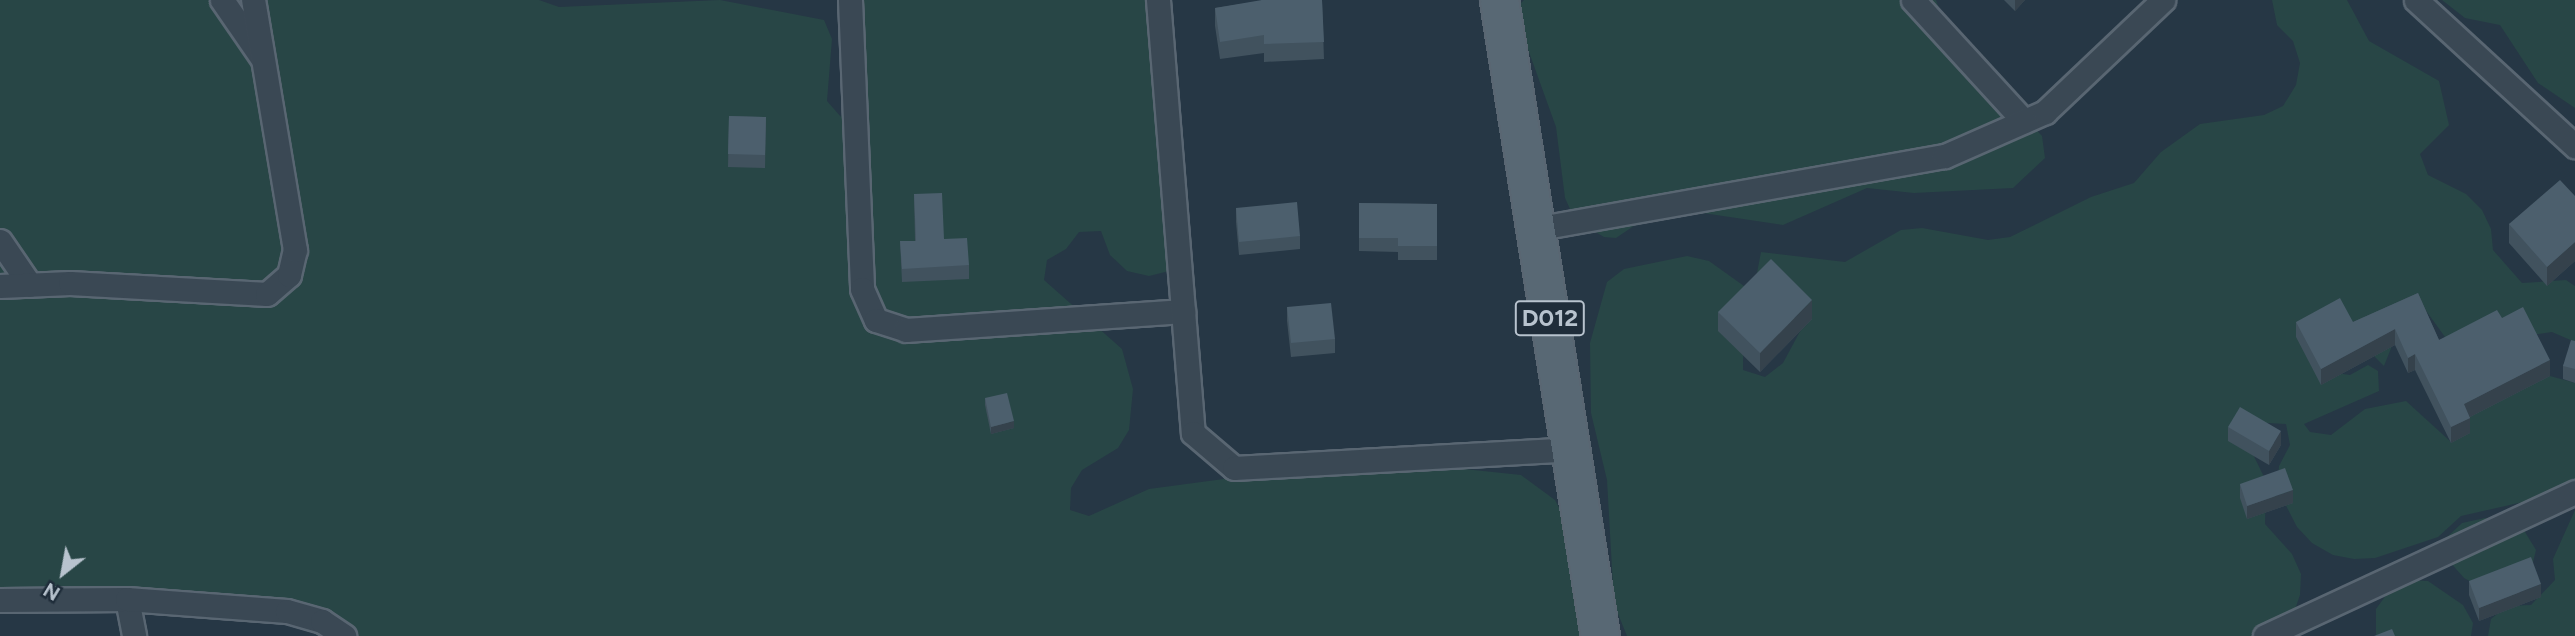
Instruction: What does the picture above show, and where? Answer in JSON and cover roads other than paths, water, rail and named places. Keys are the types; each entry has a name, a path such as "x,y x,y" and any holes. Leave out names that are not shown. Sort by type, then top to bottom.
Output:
{"main road":[{"name":"D012","path":"1499,0 1601,636"}],"street":[{"path":"222,0 264,60"},
{"path":"0,286 267,295 289,275 295,250 253,0"},
{"path":"850,0 862,289 876,320 906,330 1183,311"},
{"path":"1158,0 1194,433 1234,468 1570,449"},
{"path":"1913,0 2024,121"},
{"path":"1534,221 1551,226 1945,156 2045,112 2162,0"},
{"path":"2416,0 2575,146"},
{"path":"0,241 30,285"},
{"path":"2265,636 2575,492"},
{"path":"0,600 127,598 287,611 322,621 344,636"},
{"path":"127,598 134,636"}]}
